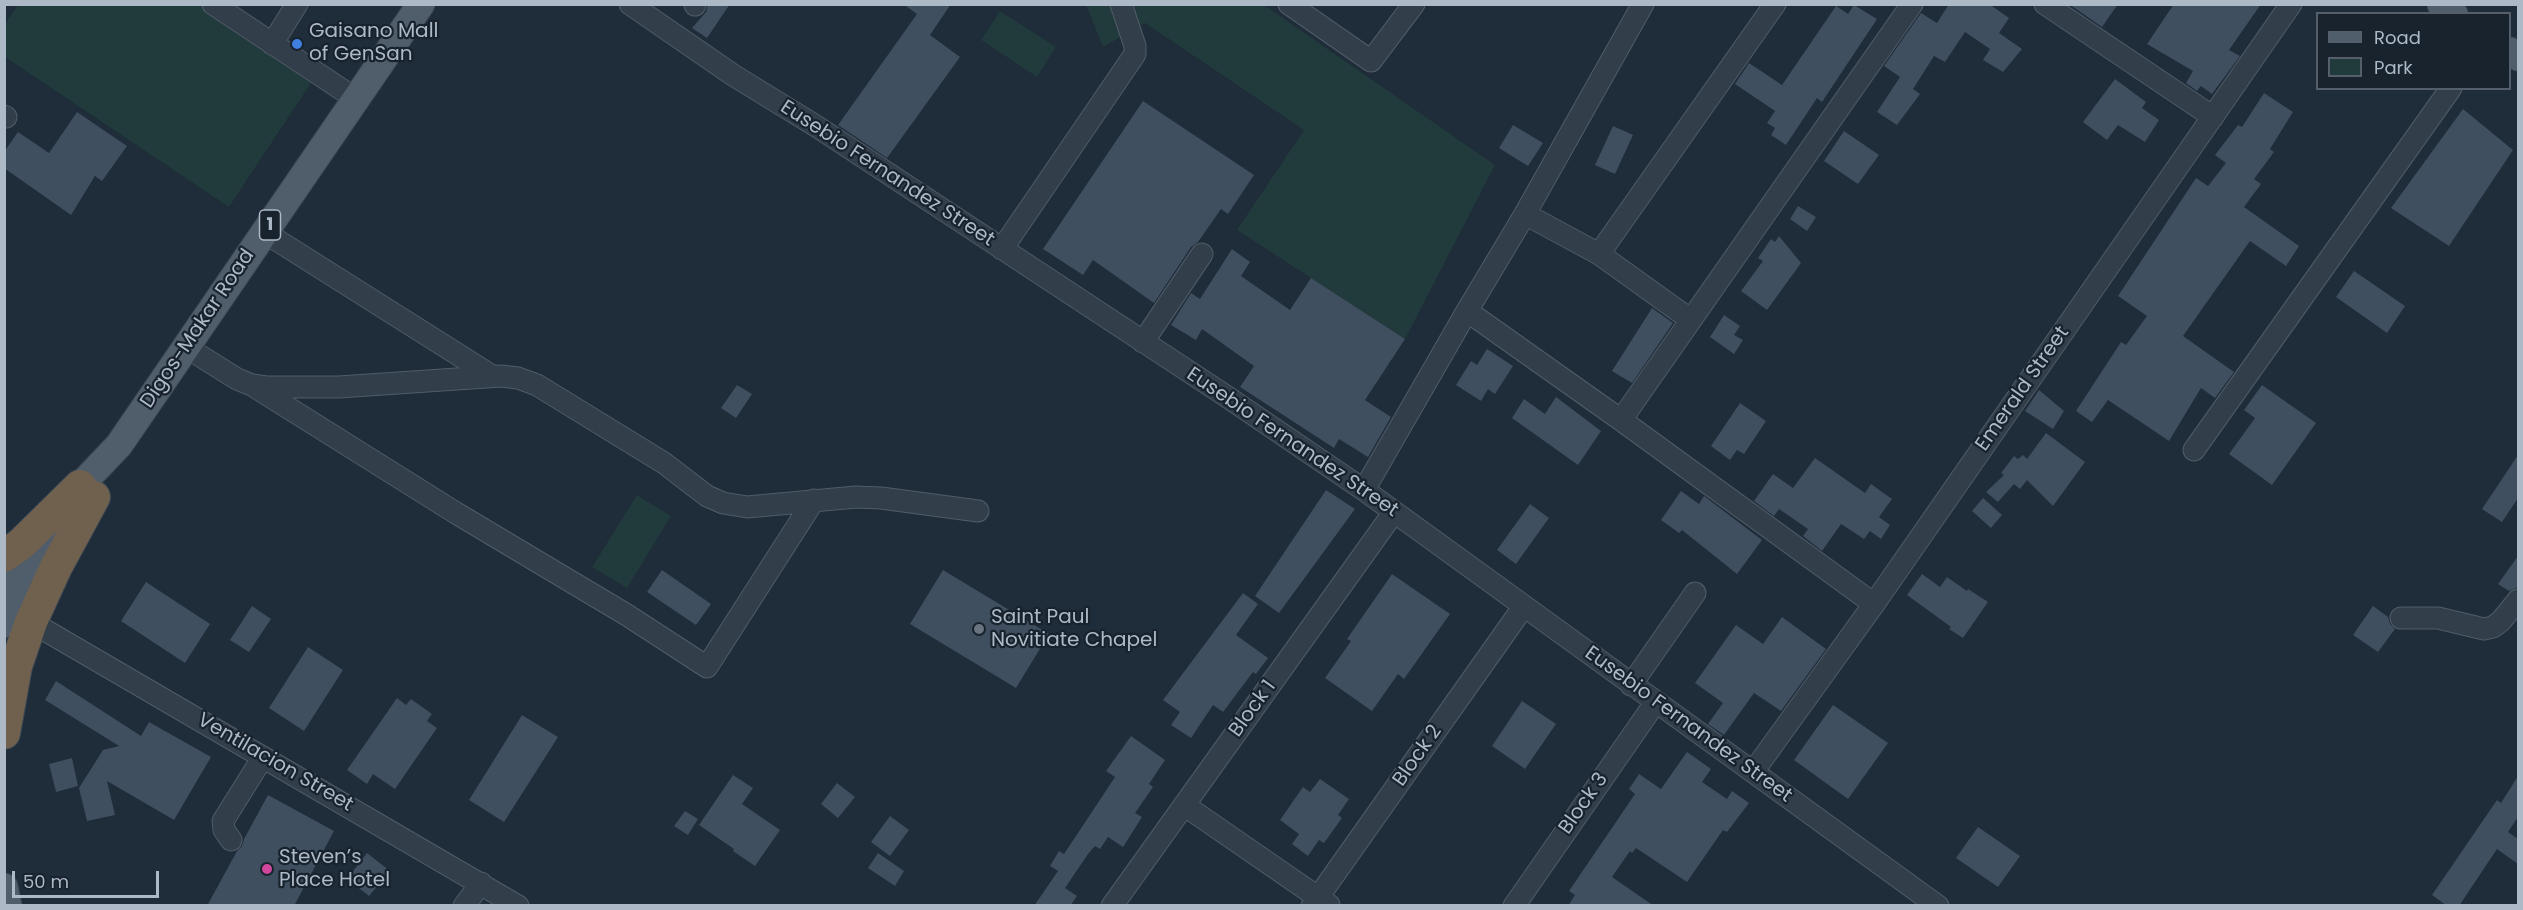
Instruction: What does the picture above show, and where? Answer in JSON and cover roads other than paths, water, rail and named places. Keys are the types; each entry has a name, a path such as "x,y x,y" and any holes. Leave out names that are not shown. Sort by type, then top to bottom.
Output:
{"highway":[{"path":"4,556 87,491"},
{"path":"4,733 16,666 18,623 56,567 87,491"}],"main road":[{"name":"Digos-Makar Road","path":"4,589 87,491 421,4"},
{"path":"4,887 8,906"}],"street":[{"path":"213,4 356,99"},
{"name":"Eusebio Fernandez Street","path":"630,4 733,75 816,126 1364,490 1938,906"},
{"path":"1002,249 1135,54 1136,46 1120,4"},
{"path":"1289,4 1371,61 1414,4"},
{"path":"1364,490 1525,214 1643,4"},
{"path":"1599,254 1775,4"},
{"path":"1621,420 1912,4"},
{"path":"2045,4 2213,117"},
{"name":"Emerald Street","path":"1753,772 1874,604 2291,4"},
{"path":"272,44 293,6"},
{"path":"2194,450 2450,90"},
{"path":"1525,214 1599,254 1691,321"},
{"path":"264,232 492,376"},
{"path":"1143,342 1202,254"},
{"path":"1467,311 1874,604"},
{"path":"186,347 237,379 252,385 456,513 627,615 707,667 814,500"},
{"path":"252,385 339,387 492,376 518,378 537,385 664,463 707,496 723,503 747,507 856,497 978,511"},
{"name":"Block 1","path":"1112,906 1394,512"},
{"path":"1631,685 1695,593"},
{"path":"2401,618 2438,618 2484,629 2493,627 2501,621 2518,600"},
{"name":"Block 2","path":"1320,903 1524,606"},
{"name":"Ventilacion Street","path":"18,623 263,757 518,906"},
{"name":"Block 3","path":"1514,906 1655,703"},
{"path":"231,840 224,830 223,820 263,757"},
{"path":"1184,805 1320,903"},
{"path":"464,906 481,883"}],"place":[{"name":"Gaisano Mall of GenSan","path":"297,44"},
{"name":"Saint Paul Novitiate Chapel","path":"979,629"},
{"name":"Steven’s Place Hotel","path":"267,869"}]}
